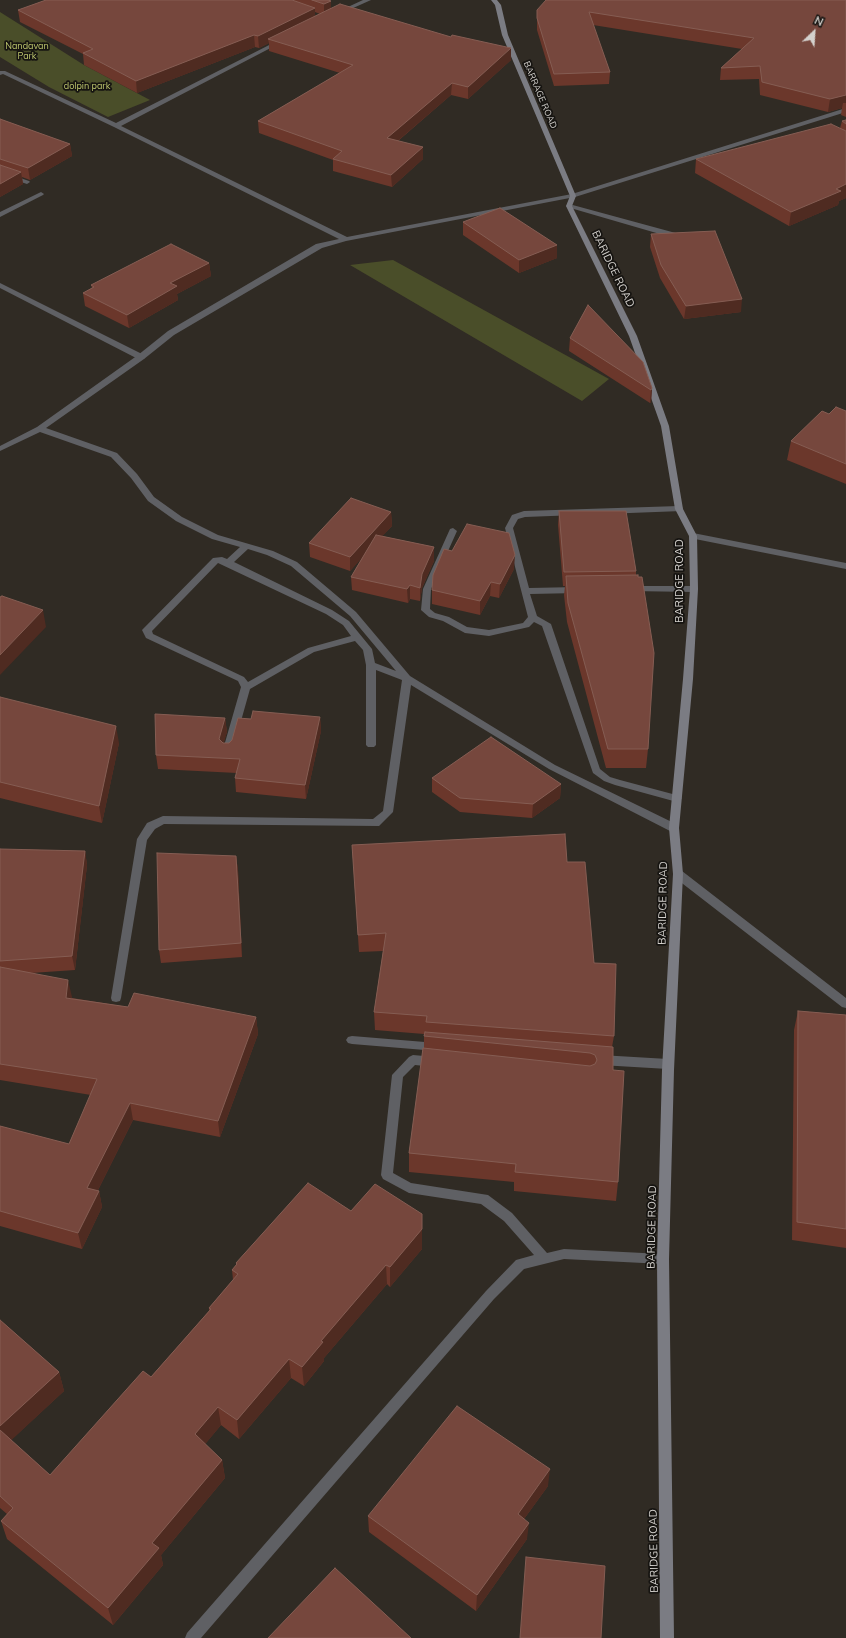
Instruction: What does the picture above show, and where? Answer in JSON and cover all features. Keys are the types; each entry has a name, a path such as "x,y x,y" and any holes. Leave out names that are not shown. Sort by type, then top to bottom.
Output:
{"street":[{"path":"332,16 368,0"},
{"name":"BARRAGE ROAD","path":"494,0 498,5 504,35 573,196"},
{"path":"116,126 290,37"},
{"path":"1,71 346,239"},
{"path":"0,449 40,429 141,357 171,333 319,246 346,239 573,196 810,124 846,110"},
{"path":"0,173 27,182"},
{"path":"0,215 41,194"},
{"path":"573,196 569,206 689,240"},
{"name":"BARIDGE ROAD","path":"569,206 633,336 665,426 679,509 693,536 694,589 688,679 674,828 678,874 668,1064 663,1259 667,1638"},
{"path":"0,285 141,357"},
{"path":"40,429 114,455 134,476 151,499 178,519 215,537 270,553 294,564 353,614 407,678 388,812 375,823 163,820 151,826 142,839 116,998"},
{"path":"677,798 618,783 596,771 546,624 533,618 510,528 515,517 524,514 679,509"},
{"path":"453,531 428,589 425,610 432,615 446,619 465,630 489,633 526,625 533,618"},
{"path":"693,536 846,566"},
{"path":"228,563 247,546"},
{"path":"246,687 241,679 149,636 147,630 216,560 222,560 328,612 346,623 358,637 367,649 371,665 371,745"},
{"path":"621,589 694,589"},
{"path":"525,591 589,590"},
{"path":"227,754 246,687 311,650 358,637"},
{"path":"371,665 407,678 552,767 674,828"},
{"path":"678,874 846,1004"},
{"path":"352,1040 446,1048"},
{"path":"586,1058 668,1064"},
{"path":"445,1063 413,1060 398,1075 387,1175 409,1188 484,1200 508,1217 544,1258"},
{"path":"192,1638 490,1295 520,1264 564,1254 663,1259"}],"green space":[{"path":"0,12 84,65 150,100 108,117 49,87 0,57"},
{"path":"393,260 609,379 582,401 350,265"}],"building":[{"path":"46,0 292,0 315,8 258,36 254,35 136,81 83,53 93,49 18,10"},
{"path":"312,0 328,0 331,1 324,4"},
{"path":"546,0 846,0 846,95 830,99 762,82 760,66 721,68 754,38 589,12 610,72 554,74 537,18 537,10"},
{"path":"340,4 451,37 452,35 511,48 468,87 452,83 387,138 423,147 391,175 333,159 342,151 258,121 353,65 268,39"},
{"path":"0,119 70,144 28,168 0,159"},
{"path":"831,124 846,131 846,184 836,189 841,191 791,212 696,159"},
{"path":"0,165 21,172 0,184"},
{"path":"500,208 557,245 519,260 463,222"},
{"path":"715,231 742,299 686,306 661,265 651,234"},
{"path":"171,244 209,263 170,283 177,286 127,315 83,293 94,287 91,285"},
{"path":"588,305 643,362 652,388 651,390 570,338"},
{"path":"836,407 846,411 846,464 791,441 822,411 829,414"},
{"path":"351,498 391,512 350,557 309,543"},
{"path":"559,511 626,511 636,571 564,572"},
{"path":"467,524 509,533 515,555 500,584 491,582 480,601 432,590 433,575 444,549 452,551"},
{"path":"376,535 434,547 422,574 420,588 410,585 407,589 351,577"},
{"path":"638,575 638,577 642,577 654,653 648,749 608,749 568,603 566,576"},
{"path":"2,596 43,610 0,655 0,597"},
{"path":"0,697 116,726 99,806 0,782"},
{"path":"253,711 320,717 305,785 235,778 240,759 156,755 155,714 225,718 219,739 223,743 229,743 232,740 238,718 251,719"},
{"path":"491,737 561,784 533,804 460,798 432,778"},
{"path":"565,834 567,862 585,862 594,963 616,964 614,1036 426,1022 427,1016 374,1012 386,933 358,935 352,845"},
{"path":"0,849 85,851 72,956 0,961"},
{"path":"157,853 236,856 241,943 159,950"},
{"path":"0,967 68,980 66,998 128,1007 134,993 256,1017 218,1121 130,1103 87,1188 99,1191 78,1233 0,1211 0,1126 69,1144 97,1079 0,1064"},
{"path":"798,1011 846,1015 846,1229 797,1222"},
{"path":"425,1032 613,1047 613,1070 624,1071 618,1182 515,1172 516,1164 409,1153 423,1048 590,1066 595,1064 597,1060 595,1055 590,1053 424,1036"},
{"path":"308,1183 351,1211 375,1184 422,1214 422,1229 390,1267 386,1265 321,1341 323,1342 302,1367 289,1359 237,1420 218,1407 195,1434 222,1460 152,1543 159,1548 108,1608 1,1521 13,1508 0,1496 0,1430 50,1475 143,1371 151,1377 211,1309 209,1308 238,1274 232,1270 237,1264 236,1263"},
{"path":"0,1320 59,1372 0,1426"},
{"path":"457,1406 550,1469 518,1514 529,1523 477,1595 368,1516"},
{"path":"526,1557 605,1566 601,1638 520,1638"},
{"path":"335,1568 411,1638 268,1638"}],"park label":[{"name":"Nandavan Park","path":"27,52"},
{"name":"dolpin park","path":"87,86"}]}
